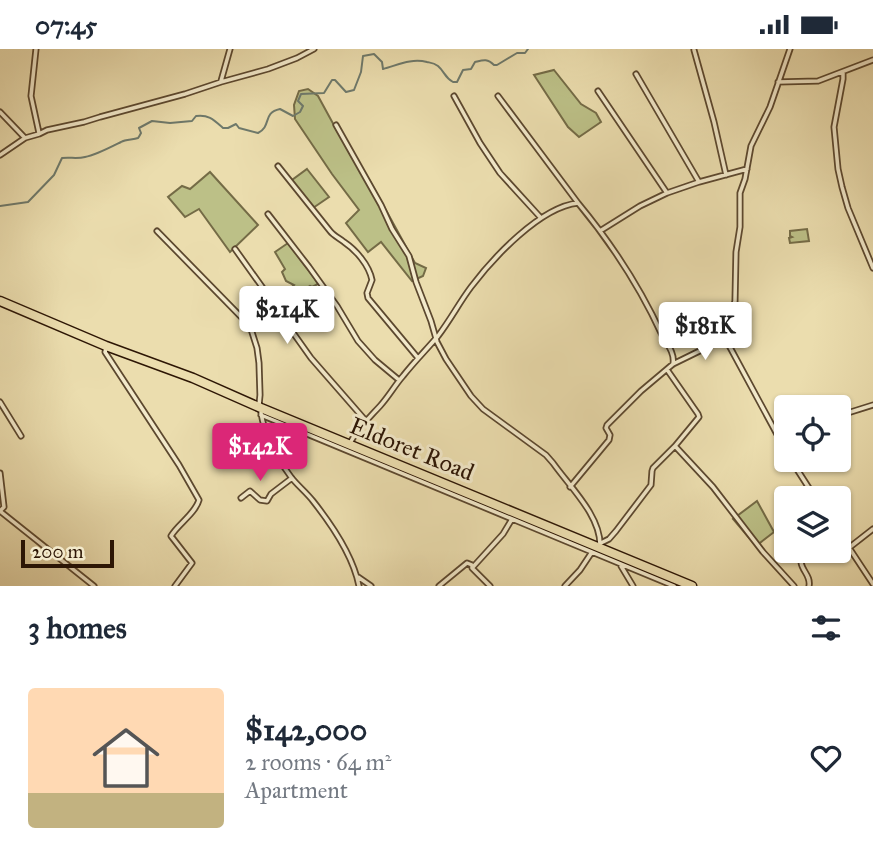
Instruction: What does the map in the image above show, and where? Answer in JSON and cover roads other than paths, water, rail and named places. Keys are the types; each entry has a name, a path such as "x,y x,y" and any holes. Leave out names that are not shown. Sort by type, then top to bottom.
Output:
{"highway":[{"name":"Eldoret Road","path":"0,301 106,346 193,378 260,410 692,586"}],"street":[{"path":"36,49 31,96 39,134"},
{"path":"221,82 230,49"},
{"path":"0,155 25,138 47,129 185,95 268,69 314,49"},
{"path":"774,430 725,338 734,301 740,227 739,199 751,146 770,107 790,49"},
{"path":"694,50 726,175"},
{"path":"778,82 812,82 873,59"},
{"path":"843,72 834,127 838,169 848,208 873,268"},
{"path":"636,74 699,182"},
{"path":"598,91 667,193"},
{"path":"454,96 476,137 500,173 541,218"},
{"path":"498,96 619,256 646,301 673,355 673,364"},
{"path":"0,113 25,138"},
{"path":"336,125 409,256 436,338 446,359 477,403 546,455 593,516 597,547"},
{"path":"278,166 335,237 345,242 367,266 373,279 368,297 418,358"},
{"path":"600,231 667,193 747,169"},
{"path":"349,444 448,323 469,289 515,239 560,207 578,203"},
{"path":"268,214 315,276 358,341 375,361 399,380"},
{"path":"157,231 250,326 259,363 260,410 270,443 292,478 312,499 344,546 359,586"},
{"path":"235,249 310,358 366,421"},
{"path":"570,487 609,440 607,425 641,391 673,364 725,338"},
{"path":"106,346 105,352 179,465 199,501 198,507 171,536 191,563 175,586"},
{"path":"565,586 597,547 624,521 651,485 653,468 676,446 699,417 668,370"},
{"path":"0,401 21,436"},
{"path":"851,412 873,405"},
{"path":"260,410 512,518 597,547 620,564 674,586"},
{"path":"676,446 794,586"},
{"path":"0,473 4,507 0,511 94,586"},
{"path":"241,498 250,491 260,500 267,501 271,494 292,478"},
{"path":"472,568 499,539 512,518"},
{"path":"851,546 873,529"},
{"path":"851,550 873,584"},
{"path":"439,586 464,564 470,563 490,586"},
{"path":"801,563 809,586"},
{"path":"620,564 633,586"},
{"path":"356,576 370,586"}],"waterway":[{"path":"0,206 28,202 54,175 62,158 89,156 123,141 138,138 141,133 139,128 152,121 192,121 196,116 204,116 223,128 236,124 239,128 258,133 265,127 271,113 280,109 293,116 300,112 303,106 298,101 301,94 324,93 332,80 346,92 354,90 361,72 363,56 374,54 382,62 383,69 410,61 433,63 450,80 457,82 463,70 471,69 475,62 485,60 497,65 517,53 525,53 528,49"}]}
